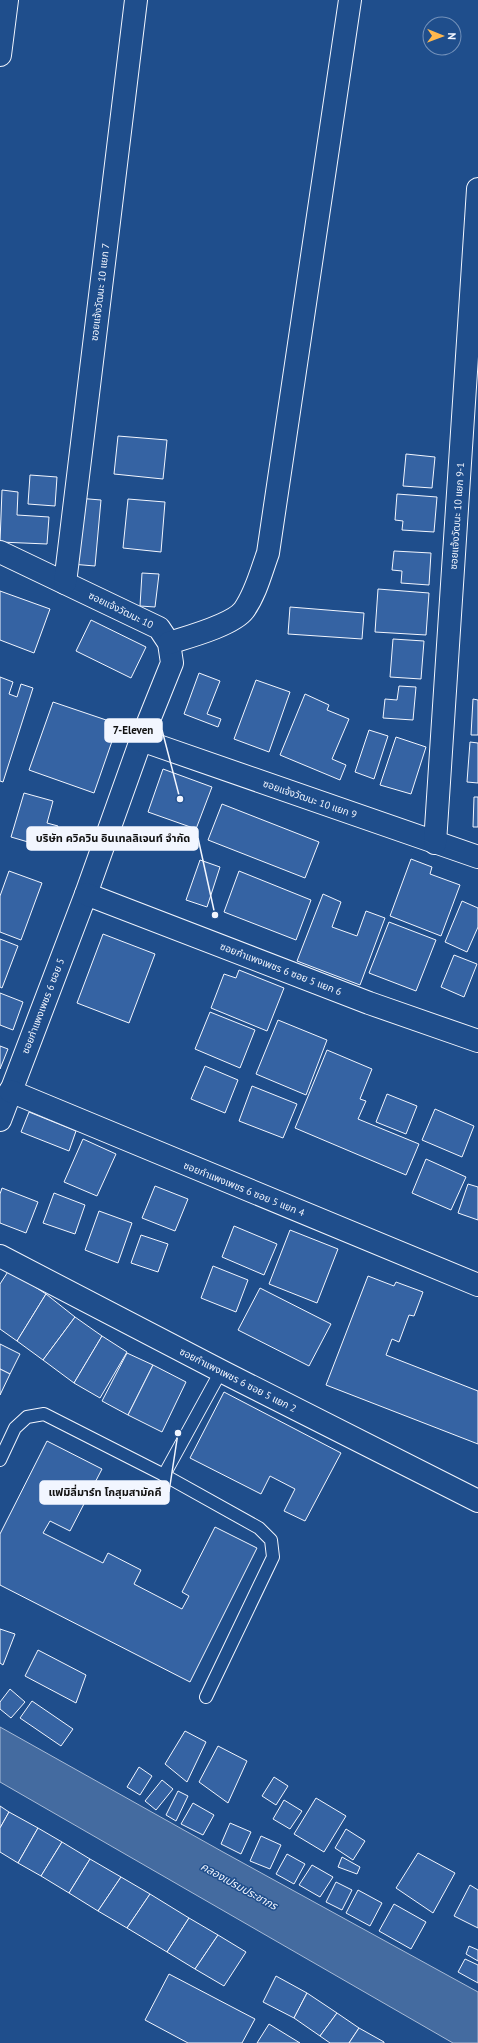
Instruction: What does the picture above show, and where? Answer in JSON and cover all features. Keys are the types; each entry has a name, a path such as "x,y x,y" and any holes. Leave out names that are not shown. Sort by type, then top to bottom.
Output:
{"street":[{"path":"0,55 7,0"},
{"name":"ซอยแจ้งวัฒนะ 10 แยก 7","path":"65,583 136,0"},
{"path":"169,643 220,626 244,611 256,587 268,553 350,0"},
{"name":"ซอยแจ้งวัฒนะ 10 แยก 9-1","path":"435,843 478,190"},
{"name":"ซอยแจ้งวัฒนะ 10","path":"0,552 158,628 169,643 172,663 141,740 86,894"},
{"name":"ซอยแจ้งวัฒนะ 10 แยก 9","path":"141,740 478,857"},
{"name":"ซอยกำแพงเพชร 6 ซอย 5 แยก 6","path":"86,894 369,1003 478,1041"},
{"name":"ซอยกำแพงเพชร 6 ซอย 5","path":"0,1120 86,894"},
{"name":"ซอยกำแพงเพชร 6 ซอย 5 แยก 4","path":"10,1091 478,1285"},
{"name":"ซอยกำแพงเพชร 6 ซอย 5 แยก 2","path":"0,1256 221,1371 478,1501"}],"lane":[{"path":"164,1475 221,1371"},
{"path":"0,1460 15,1428 27,1417 44,1414 164,1475 259,1528 272,1540 273,1557 206,1697"}],"water":[{"name":"คลองเปรมประชากร","path":"0,1727 478,1992 478,2043 453,2043 0,1782"}],"building":[{"path":"118,436 167,440 163,479 114,474"},
{"path":"406,454 435,457 432,488 403,486"},
{"path":"30,475 57,477 55,506 28,504"},
{"path":"2,490 18,492 17,515 49,517 47,544 0,542"},
{"path":"397,494 437,497 434,532 402,530 403,521 395,520"},
{"path":"77,498 101,500 95,566 71,564"},
{"path":"128,499 165,502 161,552 123,548"},
{"path":"394,551 431,553 429,585 401,583 402,571 392,570"},
{"path":"142,573 159,574 155,607 140,606"},
{"path":"378,589 429,593 426,635 375,632"},
{"path":"0,591 50,609 34,653 0,640"},
{"path":"290,607 364,613 362,639 288,634"},
{"path":"91,620 146,647 131,678 76,651"},
{"path":"393,639 424,641 421,679 390,677"},
{"path":"199,673 220,681 207,714 221,719 218,727 184,714"},
{"path":"0,677 13,682 9,694 17,697 21,684 33,688 3,782 0,781"},
{"path":"256,680 290,692 269,752 234,739"},
{"path":"399,686 416,687 413,720 383,718 385,699 397,700"},
{"path":"305,694 329,705 327,710 349,719 332,759 346,765 340,780 280,755"},
{"path":"473,699 478,700 478,735 471,735"},
{"path":"53,702 118,724 94,793 29,770"},
{"path":"369,730 388,736 374,779 355,772"},
{"path":"396,737 426,747 411,794 380,785"},
{"path":"470,742 478,743 478,783 467,782"},
{"path":"163,769 212,787 196,829 148,812"},
{"path":"24,793 53,801 47,823 58,826 52,849 11,837"},
{"path":"474,797 478,797 478,827 473,827"},
{"path":"222,804 319,842 305,878 208,840"},
{"path":"411,859 432,867 430,874 460,885 441,936 390,916"},
{"path":"200,860 220,867 207,907 186,900"},
{"path":"9,871 42,883 21,940 0,932 0,896"},
{"path":"239,871 311,900 296,940 224,912"},
{"path":"323,894 341,902 332,927 357,936 366,911 385,918 360,985 297,961"},
{"path":"462,901 478,908 478,927 467,952 445,942"},
{"path":"389,922 436,940 416,991 369,973"},
{"path":"103,934 155,954 129,1023 77,1003"},
{"path":"0,939 18,946 2,988 0,987"},
{"path":"454,955 477,964 464,997 441,987"},
{"path":"239,970 284,988 267,1031 211,1008 224,974 236,978"},
{"path":"0,993 23,1002 13,1030 0,1025"},
{"path":"210,1012 255,1030 240,1068 195,1049"},
{"path":"278,1020 327,1040 306,1095 256,1074"},
{"path":"0,1046 8,1049 0,1069"},
{"path":"327,1050 372,1069 360,1099 366,1101 358,1119 419,1144 406,1175 295,1128"},
{"path":"205,1066 238,1080 225,1113 191,1099"},
{"path":"252,1086 297,1104 283,1138 239,1121"},
{"path":"387,1094 417,1106 406,1134 376,1122"},
{"path":"435,1109 474,1126 462,1157 422,1140"},
{"path":"29,1112 76,1131 69,1151 21,1132"},
{"path":"83,1139 116,1154 97,1196 64,1182"},
{"path":"426,1159 466,1177 451,1210 412,1193"},
{"path":"468,1184 478,1187 478,1220 458,1213"},
{"path":"155,1186 188,1199 175,1231 142,1218"},
{"path":"2,1188 38,1202 26,1233 0,1223 0,1194"},
{"path":"54,1193 85,1205 75,1234 43,1223"},
{"path":"99,1211 132,1223 118,1263 85,1250"},
{"path":"234,1226 277,1244 264,1275 222,1257"},
{"path":"290,1230 338,1249 317,1303 269,1284"},
{"path":"141,1235 168,1244 158,1272 131,1263"},
{"path":"213,1266 248,1280 236,1312 201,1298"},
{"path":"9,1270 46,1294 17,1341 0,1329 0,1284"},
{"path":"368,1276 394,1286 396,1282 423,1292 414,1316 409,1315 399,1342 392,1339 386,1355 478,1391 478,1444 326,1385"},
{"path":"260,1288 331,1324 309,1366 238,1330"},
{"path":"46,1294 75,1317 43,1360 17,1341"},
{"path":"75,1317 102,1336 74,1383 43,1360"},
{"path":"102,1336 127,1352 100,1398 74,1383"},
{"path":"0,1344 20,1354 10,1374 0,1369"},
{"path":"127,1353 153,1365 128,1415 102,1401"},
{"path":"153,1365 186,1382 162,1432 128,1415"},
{"path":"0,1369 10,1374 0,1395"},
{"path":"224,1392 341,1453 305,1521 284,1511 295,1489 270,1476 261,1494 190,1458"},
{"path":"47,1441 102,1469 70,1531 50,1521 43,1533 103,1563 108,1553 141,1570 134,1584 182,1609 189,1596 182,1592 215,1527 257,1548 190,1682 0,1585 0,1534"},
{"path":"0,1629 15,1634 3,1665 0,1663"},
{"path":"38,1650 86,1675 76,1703 25,1676"},
{"path":"10,1689 25,1702 11,1718 0,1709 0,1702"},
{"path":"32,1701 73,1729 61,1746 20,1718"},
{"path":"185,1731 206,1742 187,1782 165,1764"},
{"path":"218,1746 247,1761 228,1803 199,1782"},
{"path":"139,1767 152,1776 140,1795 127,1787"},
{"path":"274,1777 288,1786 276,1805 262,1796"},
{"path":"162,1780 173,1789 156,1810 145,1801"},
{"path":"178,1791 188,1796 176,1821 166,1815"},
{"path":"316,1798 346,1816 324,1852 294,1834"},
{"path":"284,1800 302,1811 290,1829 273,1819"},
{"path":"193,1803 214,1815 203,1835 181,1824"},
{"path":"0,1806 9,1812 0,1828"},
{"path":"9,1812 38,1828 18,1863 0,1852 0,1828"},
{"path":"230,1823 251,1832 241,1854 221,1844"},
{"path":"38,1828 62,1842 41,1876 18,1863"},
{"path":"346,1829 365,1841 353,1860 335,1848"},
{"path":"261,1836 281,1845 270,1869 250,1861"},
{"path":"62,1842 90,1859 69,1893 41,1876"},
{"path":"418,1853 455,1873 433,1913 396,1888"},
{"path":"287,1854 305,1864 294,1884 276,1874"},
{"path":"342,1857 360,1867 357,1874 338,1867"},
{"path":"90,1859 121,1877 98,1911 69,1893"},
{"path":"312,1865 333,1877 320,1897 299,1885"},
{"path":"121,1877 150,1894 127,1928 98,1911"},
{"path":"336,1882 352,1890 342,1910 326,1902"},
{"path":"470,1885 478,1890 478,1928 454,1916"},
{"path":"358,1890 382,1903 370,1926 346,1913"},
{"path":"150,1894 189,1918 167,1952 127,1928"},
{"path":"394,1904 426,1922 411,1949 379,1931"},
{"path":"189,1918 218,1935 195,1969 167,1952"},
{"path":"218,1935 246,1952 224,1986 195,1969"},
{"path":"469,1946 478,1950 478,1961 466,1954"},
{"path":"465,1959 478,1965 478,1983 458,1972"},
{"path":"169,1974 255,2019 242,2043 188,2043 145,2020"},
{"path":"276,1976 307,1993 294,2018 263,2002"},
{"path":"307,1993 337,2013 320,2036 294,2018"},
{"path":"337,2013 359,2028 349,2043 330,2043 320,2036"},
{"path":"269,2024 300,2043 257,2043"},
{"path":"359,2028 384,2042 384,2043 349,2043"}],"place":[{"name":"7-Eleven","path":"180,799"},
{"name":"บริษัท ควิควิน อินเทลลิเจนท์ จำกัด","path":"215,915"},
{"name":"แฟมิลี่มาร์ท โกสุมสามัคคี","path":"178,1433"}]}
